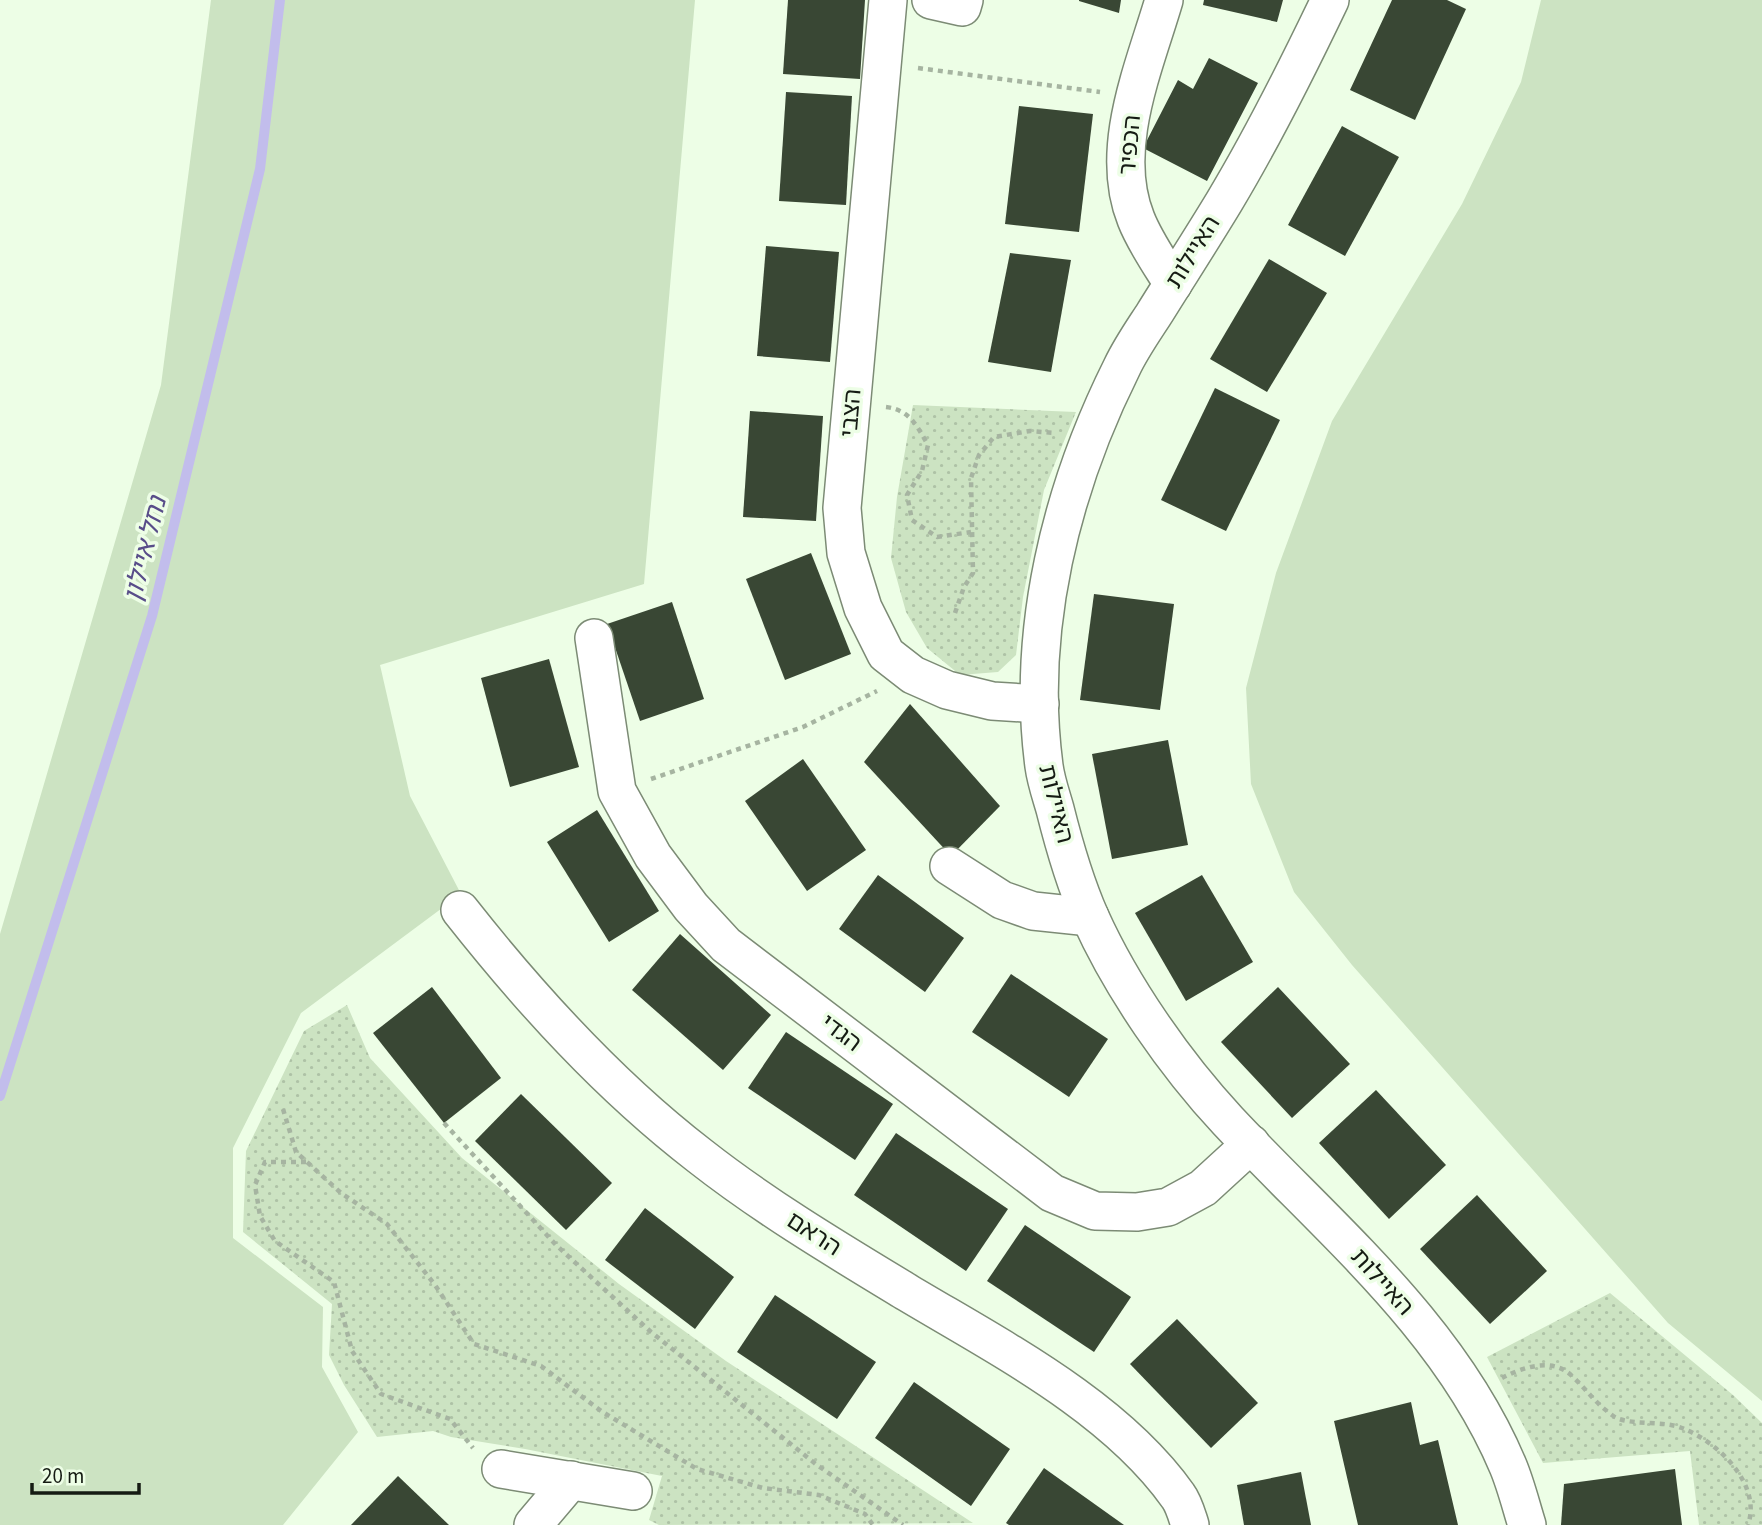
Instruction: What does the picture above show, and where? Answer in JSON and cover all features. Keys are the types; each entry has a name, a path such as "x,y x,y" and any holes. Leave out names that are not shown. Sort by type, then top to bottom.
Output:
{"street":[{"name":"הצבי","path":"888,0 842,508 846,553 863,608 886,654 913,675 947,690 992,701 1040,704"},
{"path":"931,0 962,7 964,0"},
{"name":"הכפיר","path":"1164,0 1136,97 1125,153 1126,185 1135,217 1173,284"},
{"name":"האיילות","path":"1330,0 1293,78 1227,198 1123,364 1091,435 1060,530 1046,600 1038,683 1045,769 1062,838 1090,917 1123,978 1174,1057 1226,1118 1394,1292 1437,1345 1470,1394 1509,1468 1527,1525"},
{"name":"הגדי","path":"594,638 617,791 653,856 691,907 726,945 1052,1193 1095,1212 1137,1212 1168,1207 1203,1188 1251,1144"},
{"path":"949,866 1002,900 1033,911 1090,917"},
{"name":"הראם","path":"460,910 506,968 569,1037 628,1096 700,1157 766,1204 847,1256 1041,1373 1109,1423 1147,1460 1179,1497 1190,1525"},
{"path":"501,1469 633,1491"},
{"path":"533,1525 571,1480"}],"path":[{"path":"882,63 1136,97"},
{"path":"852,404 899,408 916,423 928,445 922,471 907,495 912,520 937,537 971,531"},
{"path":"955,612 964,587 973,573 971,478 979,455 993,437 1030,431 1091,435"},
{"path":"617,791 803,727 913,675"},
{"path":"283,1109 296,1152 341,1193 387,1224 435,1285 474,1343 541,1366 601,1411 698,1469 763,1488 819,1495 865,1514 873,1525"},
{"path":"444,1123 556,1245 651,1332 817,1465 903,1525"},
{"path":"307,1162 265,1162 255,1185 260,1216 275,1241 334,1282 352,1351 381,1394 450,1419 471,1446 501,1469"},
{"path":"1470,1394 1516,1371 1544,1364 1570,1373 1592,1398 1616,1418 1681,1428 1721,1451 1742,1479 1753,1512 1748,1525"}],"green space":[{"path":"211,0 695,0 644,584 380,665 410,796 461,894 301,1013 233,1148 233,1238 323,1307 322,1367 358,1432 283,1525 0,1525 0,934 161,385"},
{"path":"1541,0 1762,0 1762,1401 1668,1323 1352,965 1294,892 1251,784 1246,688 1276,573 1332,421 1462,204 1521,82"},
{"path":"913,405 1076,412 1044,490 1023,597 1016,655 998,672 960,675 927,648 906,612 891,558 897,497"},
{"path":"347,1005 370,1058 462,1158 619,1284 726,1361 973,1523 659,1525 649,1520 662,1476 451,1437 433,1431 377,1437 344,1385 329,1355 332,1304 243,1232 246,1151 304,1031"},
{"path":"1610,1293 1733,1395 1762,1423 1762,1525 1699,1525 1690,1451 1543,1463 1487,1357"}],"building":[{"path":"788,0 865,0 860,79 783,74"},
{"path":"1121,0 1119,13 1079,1"},
{"path":"1204,0 1283,0 1277,22 1203,5"},
{"path":"1392,0 1447,0 1466,9 1415,120 1350,90"},
{"path":"1209,58 1258,83 1207,181 1143,148 1178,80 1193,89"},
{"path":"786,92 852,96 846,205 779,201"},
{"path":"1019,106 1093,114 1079,232 1005,224"},
{"path":"1342,126 1399,157 1345,256 1288,225"},
{"path":"766,246 839,252 830,362 757,356"},
{"path":"1010,253 1071,260 1051,372 988,362"},
{"path":"1269,259 1327,293 1267,392 1210,359"},
{"path":"1215,388 1280,420 1226,531 1161,500"},
{"path":"750,411 823,416 816,521 743,517"},
{"path":"811,553 851,654 785,680 746,579"},
{"path":"1094,594 1174,604 1160,710 1080,700"},
{"path":"672,602 704,699 640,721 607,624"},
{"path":"549,659 579,767 510,787 481,678"},
{"path":"910,704 1000,806 951,856 864,762"},
{"path":"1168,740 1188,845 1112,859 1092,754"},
{"path":"803,759 866,850 807,891 745,801"},
{"path":"597,810 659,911 609,942 547,842"},
{"path":"878,875 964,938 925,992 839,929"},
{"path":"1202,875 1253,962 1186,1001 1135,913"},
{"path":"680,934 771,1015 723,1070 632,990"},
{"path":"1011,974 1108,1039 1069,1097 972,1032"},
{"path":"432,987 501,1078 444,1123 373,1033"},
{"path":"1278,987 1350,1064 1292,1118 1221,1042"},
{"path":"786,1032 893,1104 855,1160 748,1088"},
{"path":"1376,1090 1446,1165 1389,1219 1319,1143"},
{"path":"521,1094 612,1183 566,1230 475,1141"},
{"path":"896,1133 1008,1209 966,1271 854,1195"},
{"path":"1477,1195 1547,1271 1490,1324 1420,1249"},
{"path":"645,1208 734,1277 695,1329 605,1260"},
{"path":"1025,1225 1131,1297 1094,1352 987,1281"},
{"path":"775,1295 876,1362 837,1419 737,1352"},
{"path":"1177,1319 1258,1403 1211,1448 1130,1364"},
{"path":"914,1382 1010,1449 971,1506 875,1438"},
{"path":"1411,1402 1420,1445 1438,1440 1458,1525 1358,1525 1334,1421"},
{"path":"1044,1468 1124,1525 1006,1523"},
{"path":"1675,1469 1682,1525 1561,1525 1564,1484"},
{"path":"1301,1472 1311,1525 1244,1525 1237,1485"},
{"path":"398,1476 449,1525 351,1525"}],"waterway":[{"name":"נחל איילון","path":"0,1096 152,616 260,169 280,0"}]}
